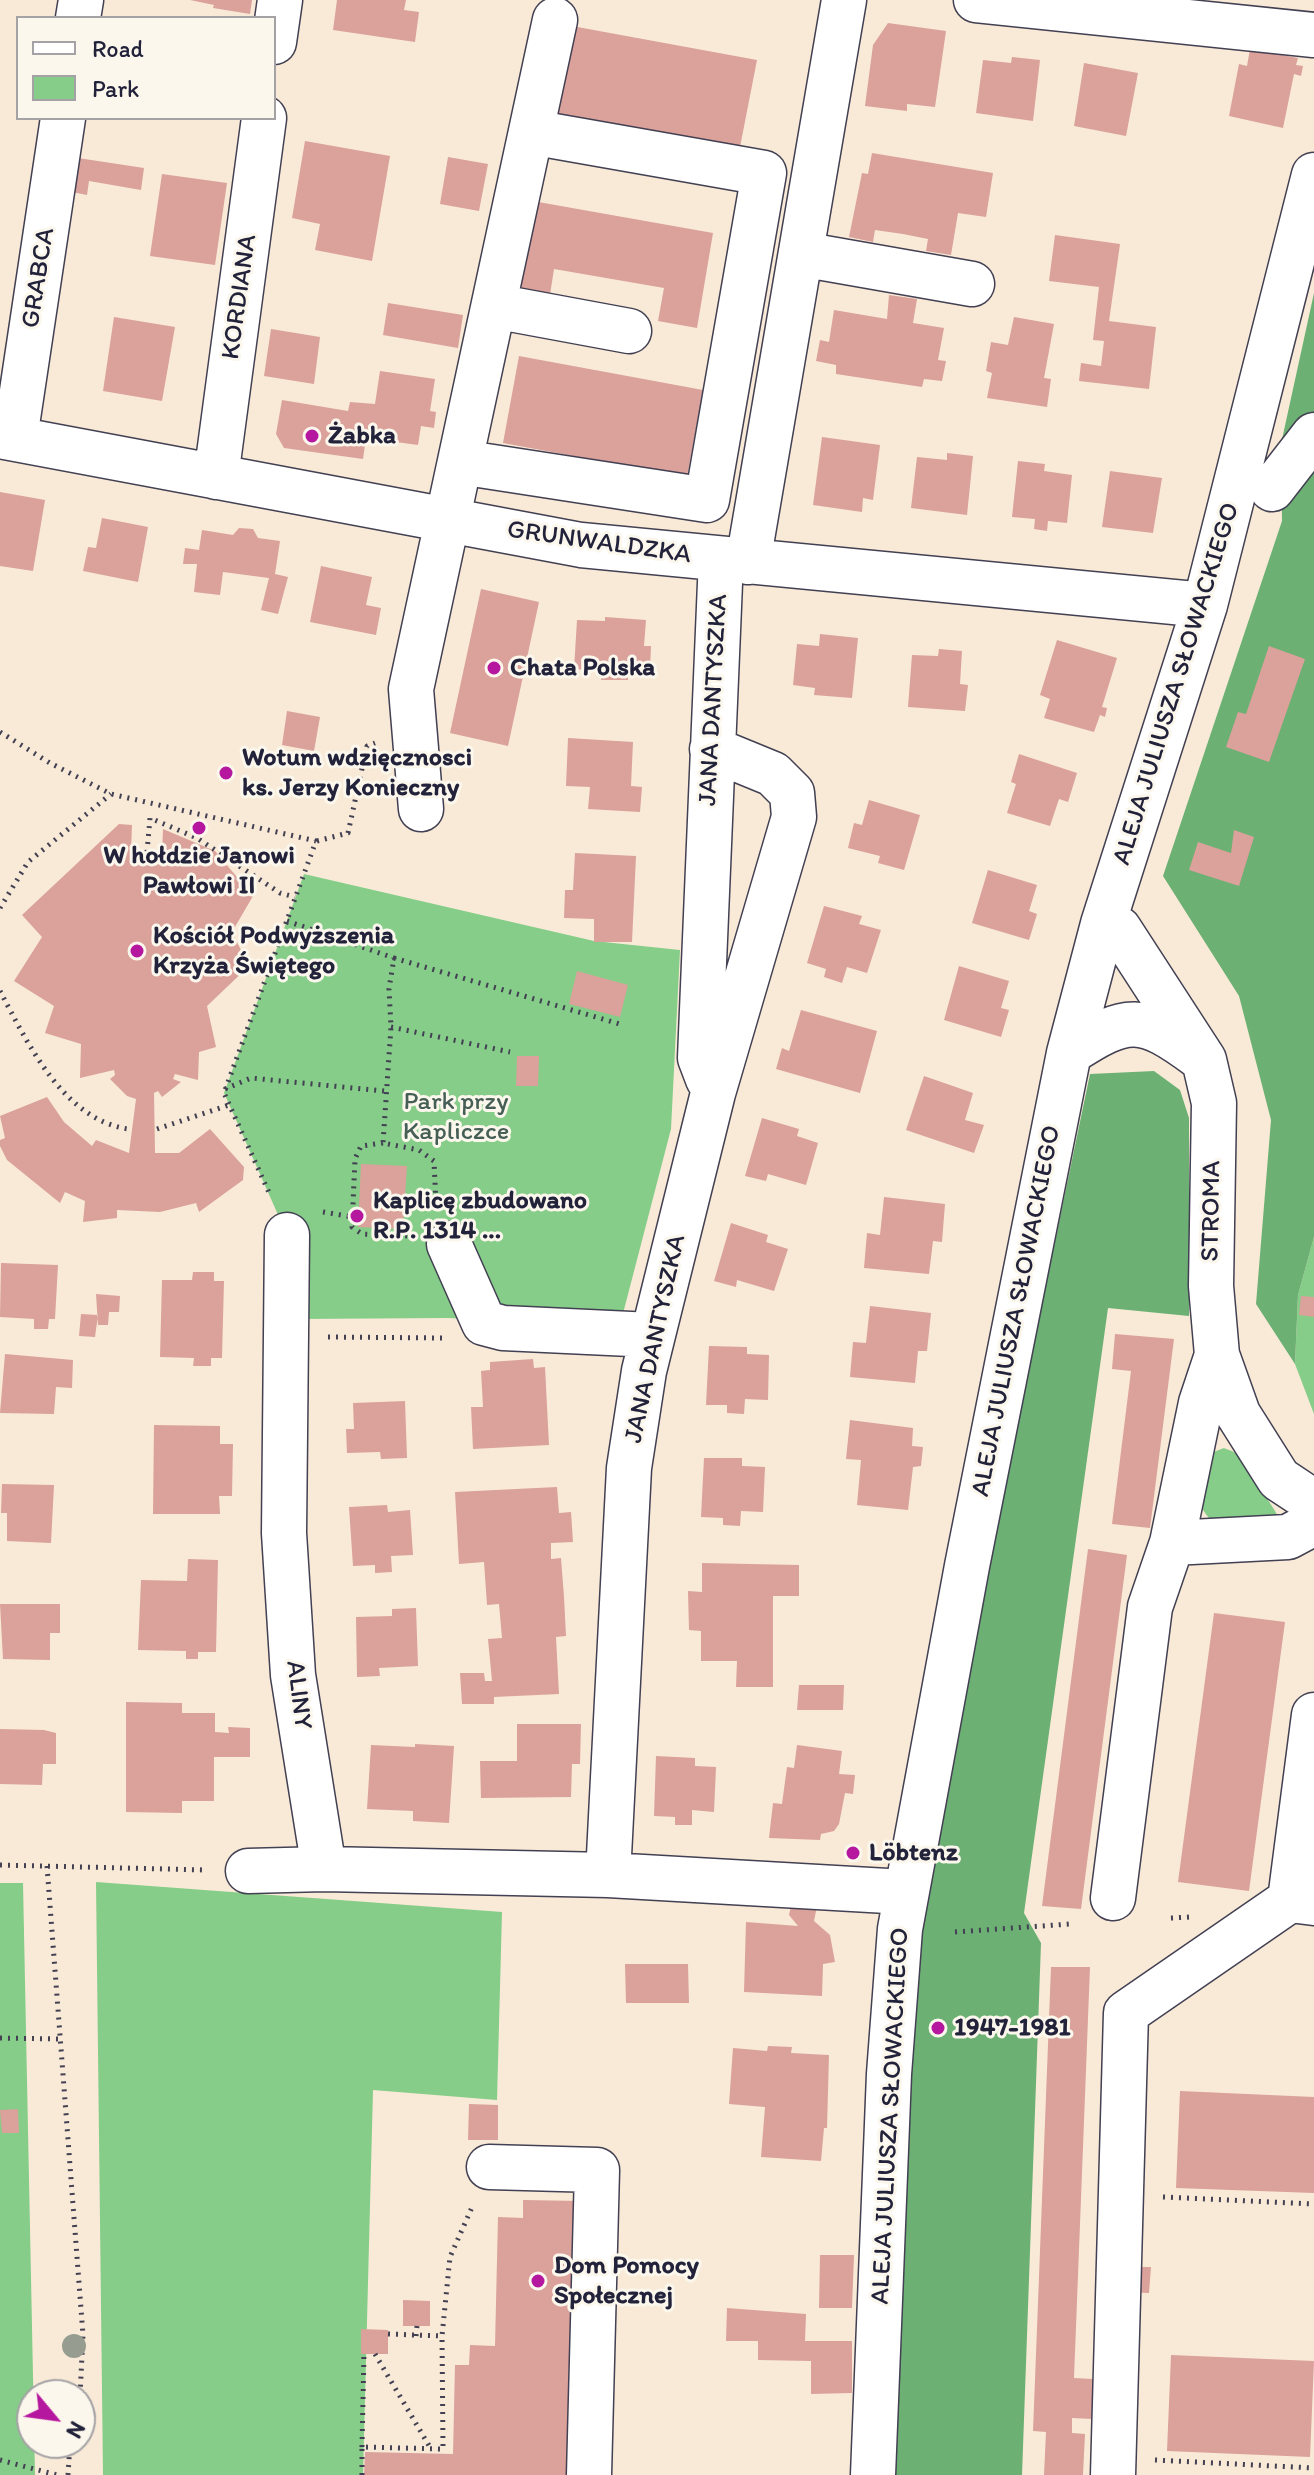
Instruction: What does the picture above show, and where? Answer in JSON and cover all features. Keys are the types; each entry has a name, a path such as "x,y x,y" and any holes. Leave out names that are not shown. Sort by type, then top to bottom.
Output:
{"street":[{"path":"276,28 280,0"},
{"name":"JANA DANTYSZKA","path":"608,1875 629,1468 652,1335 713,1093 700,1058 712,749 734,560 801,254 844,0"},
{"path":"976,0 1314,35"},
{"path":"421,809 411,689 555,20"},
{"name":"GRABCA","path":"7,437 63,120"},
{"name":"KORDIANA","path":"216,477 264,120"},
{"path":"460,462 707,500 764,173 531,132"},
{"name":"ALEJA JULIUSZA SŁOWACKIEGO","path":"873,2475 889,2074 905,1892 1050,1133 1103,924 1205,605 1314,175"},
{"path":"801,254 972,284"},
{"path":"494,306 629,331"},
{"path":"1272,489 1314,435"},
{"name":"GRUNWALDZKA","path":"7,437 581,545 1205,605"},
{"path":"712,749 773,774 792,793 794,817 713,1093"},
{"name":"STROMA","path":"1103,924 1119,929 1204,1060 1214,1103 1211,1286 1217,1355 1238,1414 1279,1479 1314,1502"},
{"path":"1069,1053 1101,1032 1130,1023 1158,1027 1204,1060"},
{"name":"ALINY","path":"301,1223 284,1533 293,1675 324,1869"},
{"path":"436,1229 484,1323 503,1328 652,1335"},
{"path":"1113,1898 1150,1607 1172,1543 1201,1403 1217,1355"},
{"path":"1172,1543 1288,1537 1314,1523"},
{"path":"1127,2467 1126,2013 1302,1901 1314,1715"},
{"path":"248,1871 324,1869 608,1875 905,1892"},
{"path":"489,2167 597,2170 589,2475"}],"path":[{"path":"0,732 50,763 111,794 316,841 225,1089 229,1105 301,1223 353,1217"},
{"path":"0,908 28,862 111,794"},
{"path":"147,852 150,818 197,838 280,893 295,897"},
{"path":"287,921 394,958 623,1025"},
{"path":"383,1143 384,1091 391,1027 389,989 394,958"},
{"path":"0,991 21,1031 79,1108 129,1129"},
{"path":"391,1027 510,1052"},
{"path":"225,1089 251,1078 384,1091"},
{"path":"157,1129 229,1105"},
{"path":"383,1143 419,1150 434,1161 436,1229 362,1234 352,1227 353,1217 355,1159 361,1146 383,1143"},
{"path":"324,1337 454,1338 472,1302"},
{"path":"0,1865 248,1871"},
{"path":"47,1866 83,2335 81,2379"},
{"path":"1171,1918 1194,1917"},
{"path":"955,1932 1070,1924"},
{"path":"0,2038 60,2039"},
{"path":"362,2447 443,2449 442,2336 450,2257 489,2167"},
{"path":"1157,2197 1314,2204"},
{"path":"416,2336 417,2326"},
{"path":"388,2334 442,2336"},
{"path":"362,2475 364,2354"},
{"path":"375,2354 431,2449"},
{"path":"0,2460 57,2475"},
{"path":"1127,2467 1314,2468"}],"green space":[{"path":"1314,293 1314,1237 1298,1295 1295,1364 1256,1304 1271,1120 1239,996 1163,876 1282,521 1281,444"},
{"name":"Park przy Kapliczce","path":"304,874 594,941 680,950 671,1129 620,1325 448,1318 297,1319 287,1235 224,1093"},
{"path":"1154,1071 1180,1090 1189,1118 1189,1316 1108,1308 1024,1913 1041,1943 1022,2475 891,2475 916,1967 942,1781 1090,1074"},
{"path":"1314,1237 1314,1414 1295,1364 1298,1295"},
{"path":"1224,1448 1239,1457 1279,1518 1218,1527 1209,1518 1198,1495 1203,1456"},
{"path":"96,1882 502,1912 497,2100 373,2090 363,2475 103,2475"},
{"path":"0,1883 23,1883 33,2379 16,2379 16,2459 35,2459 35,2475 0,2475"}],"building":[{"path":"190,0 252,0 250,14 213,8 214,5"},
{"path":"337,0 406,0 404,10 419,12 415,42 333,30"},
{"path":"888,23 946,31 935,107 907,104 907,111 865,106 873,45"},
{"path":"572,26 757,60 740,147 556,113"},
{"path":"1250,49 1298,58 1296,65 1303,66 1301,76 1294,74 1283,128 1229,116 1239,64 1247,66"},
{"path":"1012,57 1040,60 1033,121 976,113 983,60 1011,63"},
{"path":"1084,63 1138,73 1126,136 1074,126"},
{"path":"305,141 390,156 372,261 315,250 320,224 292,218"},
{"path":"872,153 993,173 986,217 958,213 951,255 926,251 928,239 903,234 875,230 873,242 849,237 862,173 868,174"},
{"path":"448,157 488,164 479,211 440,204"},
{"path":"78,158 144,168 141,190 89,181 87,195 72,192"},
{"path":"162,174 227,183 215,265 150,256"},
{"path":"527,200 713,233 697,328 658,321 664,288 554,269 549,301 510,295"},
{"path":"1055,235 1120,244 1109,321 1156,327 1149,389 1079,381 1081,363 1101,366 1104,341 1093,340 1099,287 1049,281"},
{"path":"889,295 917,299 913,323 944,328 938,360 946,361 942,381 924,379 922,387 836,374 836,365 816,361 820,340 829,342 834,310 887,319"},
{"path":"388,303 463,315 458,348 383,335"},
{"path":"114,317 175,327 162,401 103,391"},
{"path":"1014,317 1054,324 1044,378 1051,379 1047,407 987,398 992,373 986,371 991,342 1008,345"},
{"path":"271,329 320,337 314,384 264,376"},
{"path":"519,356 703,390 687,477 503,443"},
{"path":"380,371 435,379 430,411 436,412 434,428 421,426 418,445 366,438 363,459 284,448 276,434 282,400 348,411 350,402 375,404"},
{"path":"822,437 880,445 873,500 863,498 862,512 813,505"},
{"path":"947,453 973,456 967,515 911,508 917,457 947,460"},
{"path":"1018,461 1045,464 1044,471 1072,475 1067,523 1048,521 1047,531 1034,529 1035,519 1012,517"},
{"path":"1110,471 1162,478 1153,533 1102,527"},
{"path":"0,492 45,500 33,571 0,566"},
{"path":"102,518 148,527 138,582 83,571 88,547 96,548"},
{"path":"239,528 253,529 258,538 280,541 275,574 288,577 278,614 261,610 269,578 223,572 220,595 194,592 197,564 183,564 185,548 199,550 202,530 233,535"},
{"path":"321,566 372,577 366,605 381,608 376,635 310,622"},
{"name":"Chata Polska","path":"481,589 539,602 508,746 450,733"},
{"path":"605,617 646,620 644,646 651,646 650,670 628,669 628,680 601,680 602,671 574,669 577,620 605,621"},
{"path":"820,634 858,638 852,698 814,695 815,688 793,685 797,644 819,646"},
{"path":"1057,640 1117,658 1102,707 1107,708 1105,717 1100,715 1094,732 1044,718 1050,699 1040,695"},
{"path":"1269,646 1305,659 1269,762 1226,747 1238,712 1246,714"},
{"path":"939,649 962,651 960,684 968,685 965,711 908,707 912,655 938,656"},
{"path":"287,711 320,717 314,751 282,745"},
{"path":"568,738 633,742 631,786 642,787 640,812 588,809 590,787 566,786"},
{"path":"1019,754 1077,773 1068,802 1059,799 1050,826 1007,813 1016,784 1011,782"},
{"path":"869,800 920,815 904,870 878,863 880,856 848,848 854,823 862,825"},
{"name":"Kościół Podwyższenia Krzyża Świętego","path":"119,824 132,825 131,852 162,853 163,829 215,851 253,896 232,932 249,966 207,1006 216,1047 199,1052 198,1080 175,1074 173,1079 181,1082 162,1097 158,1091 154,1093 155,1153 179,1153 210,1129 244,1167 243,1180 199,1212 196,1203 160,1212 117,1210 117,1218 83,1222 85,1201 65,1192 60,1203 7,1160 0,1146 0,1140 5,1138 0,1116 47,1097 64,1122 92,1146 96,1140 129,1153 136,1099 127,1096 110,1079 115,1075 114,1070 80,1078 81,1044 45,1033 54,1006 14,981 42,937 22,915"},
{"path":"1234,830 1254,837 1239,886 1189,870 1198,842 1231,853"},
{"path":"575,853 636,856 632,942 594,942 594,919 564,918 565,890 573,890"},
{"path":"988,870 1037,885 1029,911 1037,914 1029,940 972,923"},
{"path":"824,906 862,916 859,924 881,930 867,973 847,967 842,983 824,977 826,969 807,963"},
{"path":"959,966 1009,981 1001,1008 1009,1010 1001,1037 944,1020"},
{"path":"577,971 628,985 620,1017 569,1004"},
{"path":"801,1010 877,1031 860,1093 776,1069 782,1048 789,1051"},
{"path":"517,1056 539,1056 538,1086 516,1086"},
{"path":"924,1076 973,1093 965,1120 984,1125 974,1153 906,1130"},
{"path":"762,1118 799,1129 797,1136 818,1143 806,1185 768,1174 766,1181 745,1176"},
{"path":"361,1164 407,1166 403,1229 358,1227"},
{"path":"884,1197 945,1204 942,1242 933,1241 929,1274 864,1268 867,1233 880,1235"},
{"path":"731,1223 768,1235 766,1242 788,1249 774,1291 737,1280 736,1287 714,1281"},
{"path":"1,1263 58,1265 55,1319 49,1319 48,1329 34,1329 34,1319 0,1317"},
{"path":"193,1272 214,1272 214,1281 224,1281 222,1358 211,1358 211,1366 193,1366 194,1358 160,1357 162,1280 192,1280"},
{"path":"96,1294 120,1296 119,1312 109,1312 108,1325 98,1325"},
{"path":"1301,1296 1314,1297 1314,1317 1299,1315"},
{"path":"870,1306 931,1313 927,1351 918,1351 915,1383 850,1377 853,1342 866,1343"},
{"path":"81,1314 98,1315 95,1337 79,1336"},
{"path":"1115,1334 1174,1339 1150,1528 1112,1524 1131,1371 1112,1369"},
{"path":"709,1346 747,1347 747,1354 769,1355 768,1400 745,1399 744,1414 727,1413 727,1405 706,1405"},
{"path":"5,1354 73,1360 72,1388 56,1387 54,1414 0,1413"},
{"path":"533,1359 534,1368 545,1367 549,1445 473,1449 471,1407 483,1407 481,1371 490,1370 490,1362"},
{"path":"405,1401 407,1458 381,1459 380,1452 347,1453 346,1429 354,1429 353,1403"},
{"path":"850,1420 913,1428 912,1446 923,1447 921,1466 913,1467 908,1510 857,1505 861,1460 846,1459"},
{"path":"154,1425 220,1426 220,1444 233,1444 232,1496 219,1496 220,1514 153,1514"},
{"path":"704,1458 742,1458 742,1466 765,1467 763,1512 741,1511 740,1526 723,1525 723,1518 701,1517"},
{"path":"2,1484 54,1485 51,1543 7,1541 7,1513 1,1513"},
{"path":"557,1487 559,1513 571,1512 573,1542 551,1543 551,1559 561,1558 564,1597 566,1636 556,1637 559,1694 494,1697 494,1704 462,1704 460,1673 484,1673 485,1681 492,1681 488,1639 502,1638 499,1604 487,1605 484,1562 459,1564 455,1492"},
{"path":"387,1505 388,1512 410,1510 413,1555 391,1556 392,1572 375,1573 375,1565 353,1566 349,1507"},
{"path":"1088,1549 1127,1555 1081,1909 1042,1906"},
{"path":"188,1559 218,1560 216,1652 198,1652 198,1659 186,1659 186,1651 138,1650 141,1580 187,1581"},
{"path":"702,1563 799,1565 799,1596 773,1596 773,1687 736,1687 737,1661 701,1661 701,1631 689,1630 688,1591 702,1592"},
{"path":"0,1604 60,1604 60,1633 50,1633 50,1660 3,1659"},
{"path":"416,1608 418,1666 379,1668 380,1676 357,1677 356,1617 392,1616 392,1609"},
{"path":"1214,1613 1285,1622 1249,1891 1178,1882"},
{"path":"799,1685 844,1685 843,1710 797,1710"},
{"path":"126,1702 182,1703 182,1713 215,1713 215,1732 229,1733 228,1727 250,1728 250,1757 214,1757 214,1801 182,1801 182,1813 126,1812"},
{"path":"517,1724 581,1724 580,1764 572,1764 571,1797 481,1798 480,1761 517,1761"},
{"path":"0,1729 56,1733 56,1764 43,1764 42,1785 0,1784"},
{"path":"415,1744 454,1746 449,1823 413,1821 413,1811 367,1809 371,1745 415,1747"},
{"path":"797,1745 842,1751 839,1774 855,1775 853,1794 845,1793 839,1824 834,1831 821,1834 820,1840 769,1838 773,1803 782,1804 787,1767 794,1768"},
{"path":"656,1756 695,1758 695,1766 716,1767 714,1812 692,1810 692,1825 675,1825 675,1817 654,1816"},
{"path":"792,1901 817,1906 814,1921 830,1935 835,1962 823,1964 822,1996 744,1992 746,1922 798,1926 789,1915"},
{"path":"625,1964 688,1964 689,2003 626,2003"},
{"path":"1051,1967 1090,1967 1074,2378 1113,2380 1112,2420 1072,2418 1072,2433 1085,2434 1083,2475 1044,2475 1046,2432 1033,2431"},
{"path":"768,2046 792,2047 791,2053 829,2055 827,2128 824,2128 821,2161 761,2157 765,2107 729,2104 733,2048 767,2051"},
{"path":"1180,2091 1314,2097 1314,2193 1176,2188"},
{"path":"469,2104 498,2105 498,2140 468,2140"},
{"path":"18,2109 19,2133 2,2133 0,2110"},
{"name":"Dom Pomocy Społecznej","path":"523,2200 581,2201 575,2475 364,2475 365,2452 453,2454 455,2365 469,2365 470,2345 495,2346 498,2217 523,2218"},
{"path":"820,2255 854,2255 852,2308 819,2308"},
{"path":"1124,2267 1151,2267 1149,2293 1123,2292"},
{"path":"403,2300 430,2301 430,2326 403,2326"},
{"path":"727,2308 806,2314 805,2341 852,2341 852,2393 811,2394 811,2361 758,2360 758,2341 726,2341"},
{"path":"361,2329 388,2330 388,2354 361,2354"},
{"path":"1171,2355 1314,2361 1310,2457 1167,2451"}],"place":[{"name":"Żabka","path":"312,436"},
{"name":"Chata Polska","path":"494,668"},
{"name":"Wotum wdzięcznosci ks. Jerzy Konieczny","path":"226,773"},
{"name":"W hołdzie Janowi Pawłowi II","path":"199,828"},
{"name":"Kościół Podwyższenia Krzyża Świętego","path":"137,951"},
{"name":"Kaplicę zbudowano R.P. 1314 ...","path":"357,1216"},
{"name":"Löbtenz","path":"853,1853"},
{"name":"1947-1981","path":"938,2028"},
{"name":"Dom Pomocy Społecznej","path":"538,2281"}]}
